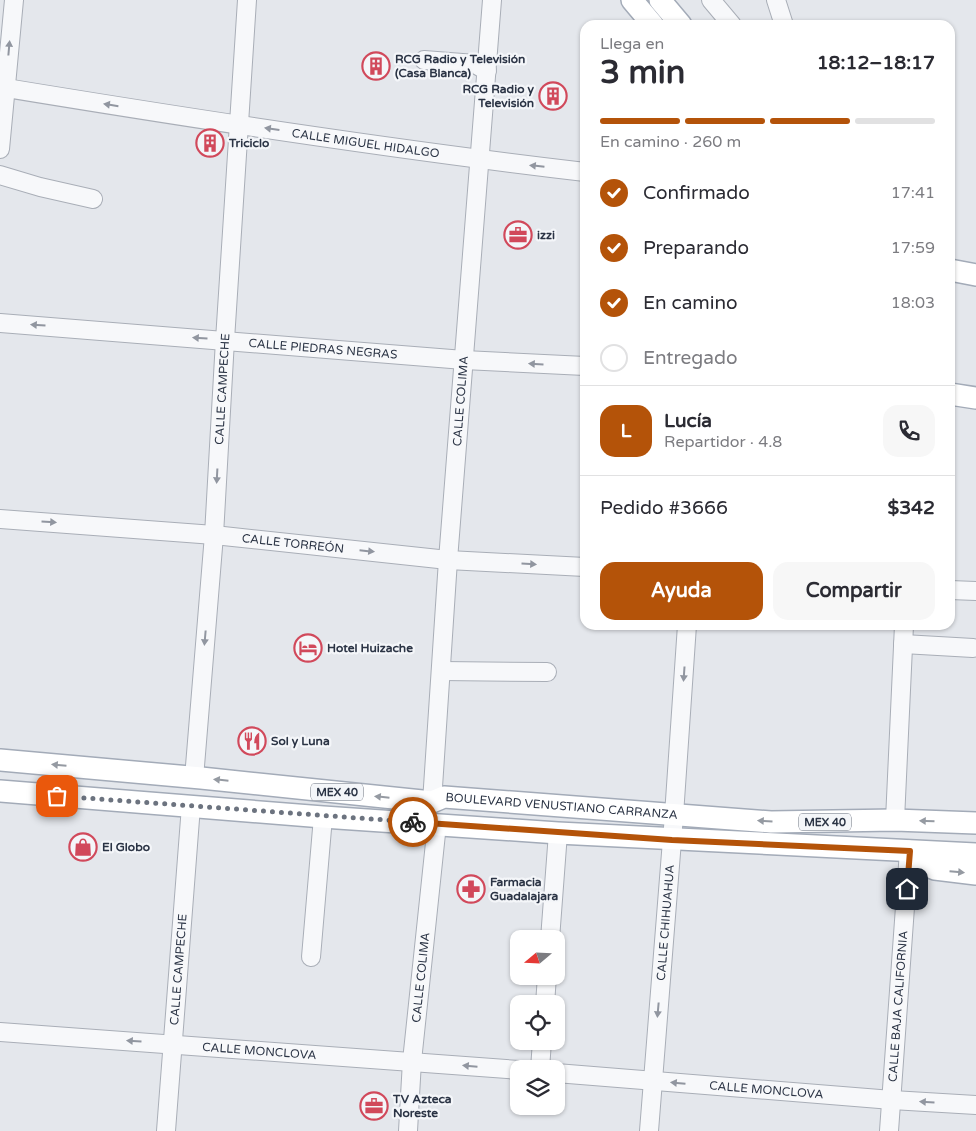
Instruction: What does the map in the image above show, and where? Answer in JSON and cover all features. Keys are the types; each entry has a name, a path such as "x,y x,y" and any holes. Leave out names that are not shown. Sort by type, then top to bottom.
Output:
{"main road":[{"path":"632,0 649,20"},
{"path":"660,0 677,20"},
{"path":"955,271 976,275"},
{"path":"955,395 976,398"},
{"name":"BOULEVARD VENUSTIANO CARRANZA","path":"0,760 432,802 444,797 771,822 895,820 976,823"},
{"name":"BOULEVARD VENUSTIANO CARRANZA","path":"0,791 323,817 558,833 976,854"},
{"path":"910,851 925,865 935,869 976,874"}],"street":[{"path":"0,149 3,88 14,0"},
{"name":"CALLE CAMPECHE","path":"194,778 214,535 247,0"},
{"name":"CALLE COLIMA","path":"432,802 448,560 492,0"},
{"path":"711,0 728,20"},
{"path":"776,0 782,20"},
{"path":"424,60 475,64 486,71"},
{"name":"CALLE MIGUEL HIDALGO","path":"3,88 479,160 580,171"},
{"path":"0,175 40,187 93,198"},
{"name":"CALLE PIEDRAS NEGRAS","path":"0,323 464,360 580,366"},
{"name":"CALLE TORREÓN","path":"0,519 214,535 448,560 580,567"},
{"path":"955,590 976,591"},
{"name":"CALLE CHIHUAHUA","path":"649,1131 687,630"},
{"path":"895,820 904,630"},
{"path":"903,644 973,648"},
{"path":"441,671 548,672"},
{"name":"CALLE CAMPECHE","path":"166,1131 171,1044 191,806"},
{"path":"311,957 323,817"},
{"name":"CALLE COLIMA","path":"408,1131 412,1061 437,824"},
{"path":"551,930 558,833"},
{"name":"CALLE BAJA CALIFORNIA","path":"889,1131 910,851"},
{"name":"CALLE MONCLOVA","path":"0,1032 510,1069"},
{"name":"CALLE MONCLOVA","path":"565,1074 976,1105"}],"way so far":[{"path":"57,796 323,817 413,822"}],"place":[{"name":"RCG Radio y Televisión (Casa Blanca)","path":"376,66"},
{"name":"RCG Radio y Televisión","path":"553,96"},
{"name":"Triciclo","path":"210,143"},
{"name":"izzi","path":"518,235"},
{"name":"Hotel Huizache","path":"308,648"},
{"name":"Sol y Luna","path":"252,741"},
{"name":"El Globo","path":"83,847"},
{"name":"Farmacia Guadalajara","path":"471,889"},
{"name":"TV Azteca Noreste","path":"374,1106"}],"route":[{"path":"413,822 672,840 910,851 907,889"}]}
